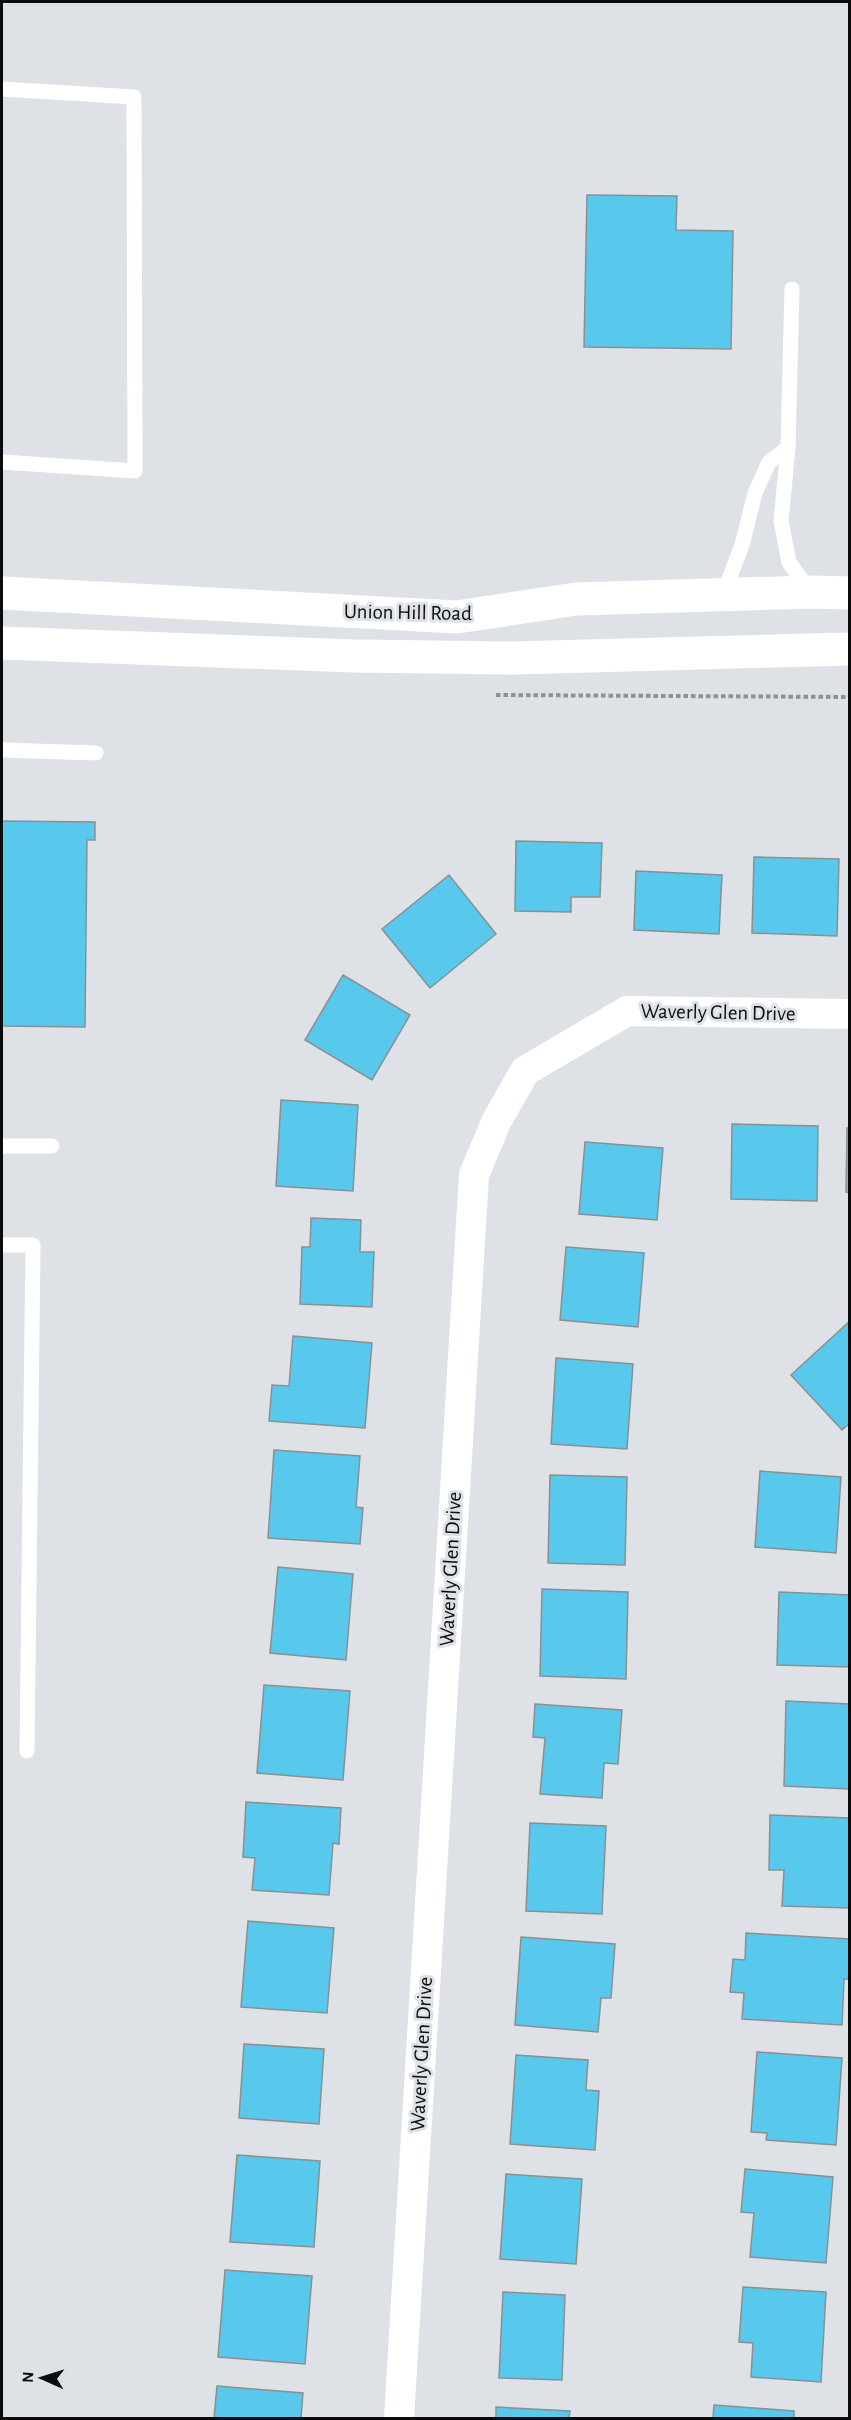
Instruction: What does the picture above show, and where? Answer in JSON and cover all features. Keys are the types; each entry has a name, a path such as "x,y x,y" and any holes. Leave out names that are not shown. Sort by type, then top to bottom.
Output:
{"street":[{"name":"Union Hill Road","path":"2,593 457,616 576,599 810,592 849,593"},
{"path":"2,643 354,656 514,658 849,649"},
{"name":"Waverly Glen Drive","path":"399,2418 474,1175 497,1120 525,1071 627,1011 849,1014"}],"lane":[{"path":"2,89 134,97 135,471 2,462"},
{"path":"792,289 788,448 781,521 789,562 810,592"},
{"path":"723,595 742,545 755,493 769,462 788,448"},
{"path":"2,750 96,753"},
{"path":"2,1146 52,1146"},
{"path":"2,1245 33,1245 27,1751"}],"building":[{"path":"587,195 677,196 676,230 733,231 731,349 584,347"},
{"path":"2,821 95,822 95,840 87,840 85,1027 2,1026"},
{"path":"516,841 602,843 600,897 571,897 571,912 515,911"},
{"path":"754,857 839,859 837,936 752,933"},
{"path":"636,871 722,875 719,934 634,930"},
{"path":"449,875 496,934 430,988 382,929"},
{"path":"343,975 410,1015 372,1080 305,1040"},
{"path":"281,1100 358,1105 353,1191 276,1186"},
{"path":"732,1124 818,1126 817,1201 731,1199"},
{"path":"847,1128 850,1128 850,1193 846,1192"},
{"path":"585,1142 663,1148 657,1220 579,1214"},
{"path":"311,1218 361,1220 360,1252 374,1252 372,1307 300,1304 302,1247 310,1247"},
{"path":"566,1247 644,1253 638,1327 560,1320"},
{"path":"850,1321 850,1423 842,1430 791,1375"},
{"path":"293,1336 372,1343 365,1428 269,1421 272,1385 289,1386"},
{"path":"556,1358 633,1364 627,1449 551,1444"},
{"path":"274,1450 360,1456 356,1507 363,1508 360,1544 268,1538"},
{"path":"760,1471 841,1477 836,1553 755,1547"},
{"path":"550,1475 627,1477 625,1565 548,1563"},
{"path":"278,1567 353,1574 346,1660 270,1653"},
{"path":"542,1589 628,1592 626,1679 540,1676"},
{"path":"779,1592 850,1595 850,1667 777,1665"},
{"path":"264,1685 350,1691 343,1780 257,1773"},
{"path":"786,1701 850,1704 850,1789 784,1786"},
{"path":"535,1704 622,1710 618,1764 604,1763 602,1798 540,1794 545,1738 533,1737"},
{"path":"246,1802 341,1808 339,1844 333,1843 329,1895 252,1890 255,1858 243,1857"},
{"path":"770,1815 850,1818 850,1908 782,1906 784,1870 769,1870"},
{"path":"530,1823 606,1826 602,1914 526,1911"},
{"path":"248,1921 334,1928 327,2013 241,2007"},
{"path":"746,1933 850,1939 850,1979 844,1979 842,2025 742,2019 744,1993 730,1992 733,1959 745,1960"},
{"path":"521,1937 615,1944 611,1998 601,1998 598,2032 515,2025"},
{"path":"244,2044 324,2049 319,2124 239,2118"},
{"path":"757,2052 842,2058 836,2145 766,2140 767,2133 751,2132"},
{"path":"516,2055 588,2060 586,2090 599,2091 595,2150 510,2144"},
{"path":"237,2155 320,2161 314,2247 230,2242"},
{"path":"745,2169 833,2177 826,2263 750,2257 754,2213 741,2212"},
{"path":"506,2174 582,2179 576,2264 500,2259"},
{"path":"225,2270 312,2276 305,2364 218,2357"},
{"path":"743,2287 826,2292 821,2382 751,2377 753,2343 739,2342"},
{"path":"503,2292 565,2295 562,2380 499,2378"},
{"path":"217,2386 303,2393 301,2418 214,2418"},
{"path":"714,2405 794,2411 794,2418 713,2418"},
{"path":"496,2407 570,2411 569,2418 496,2418"}]}
